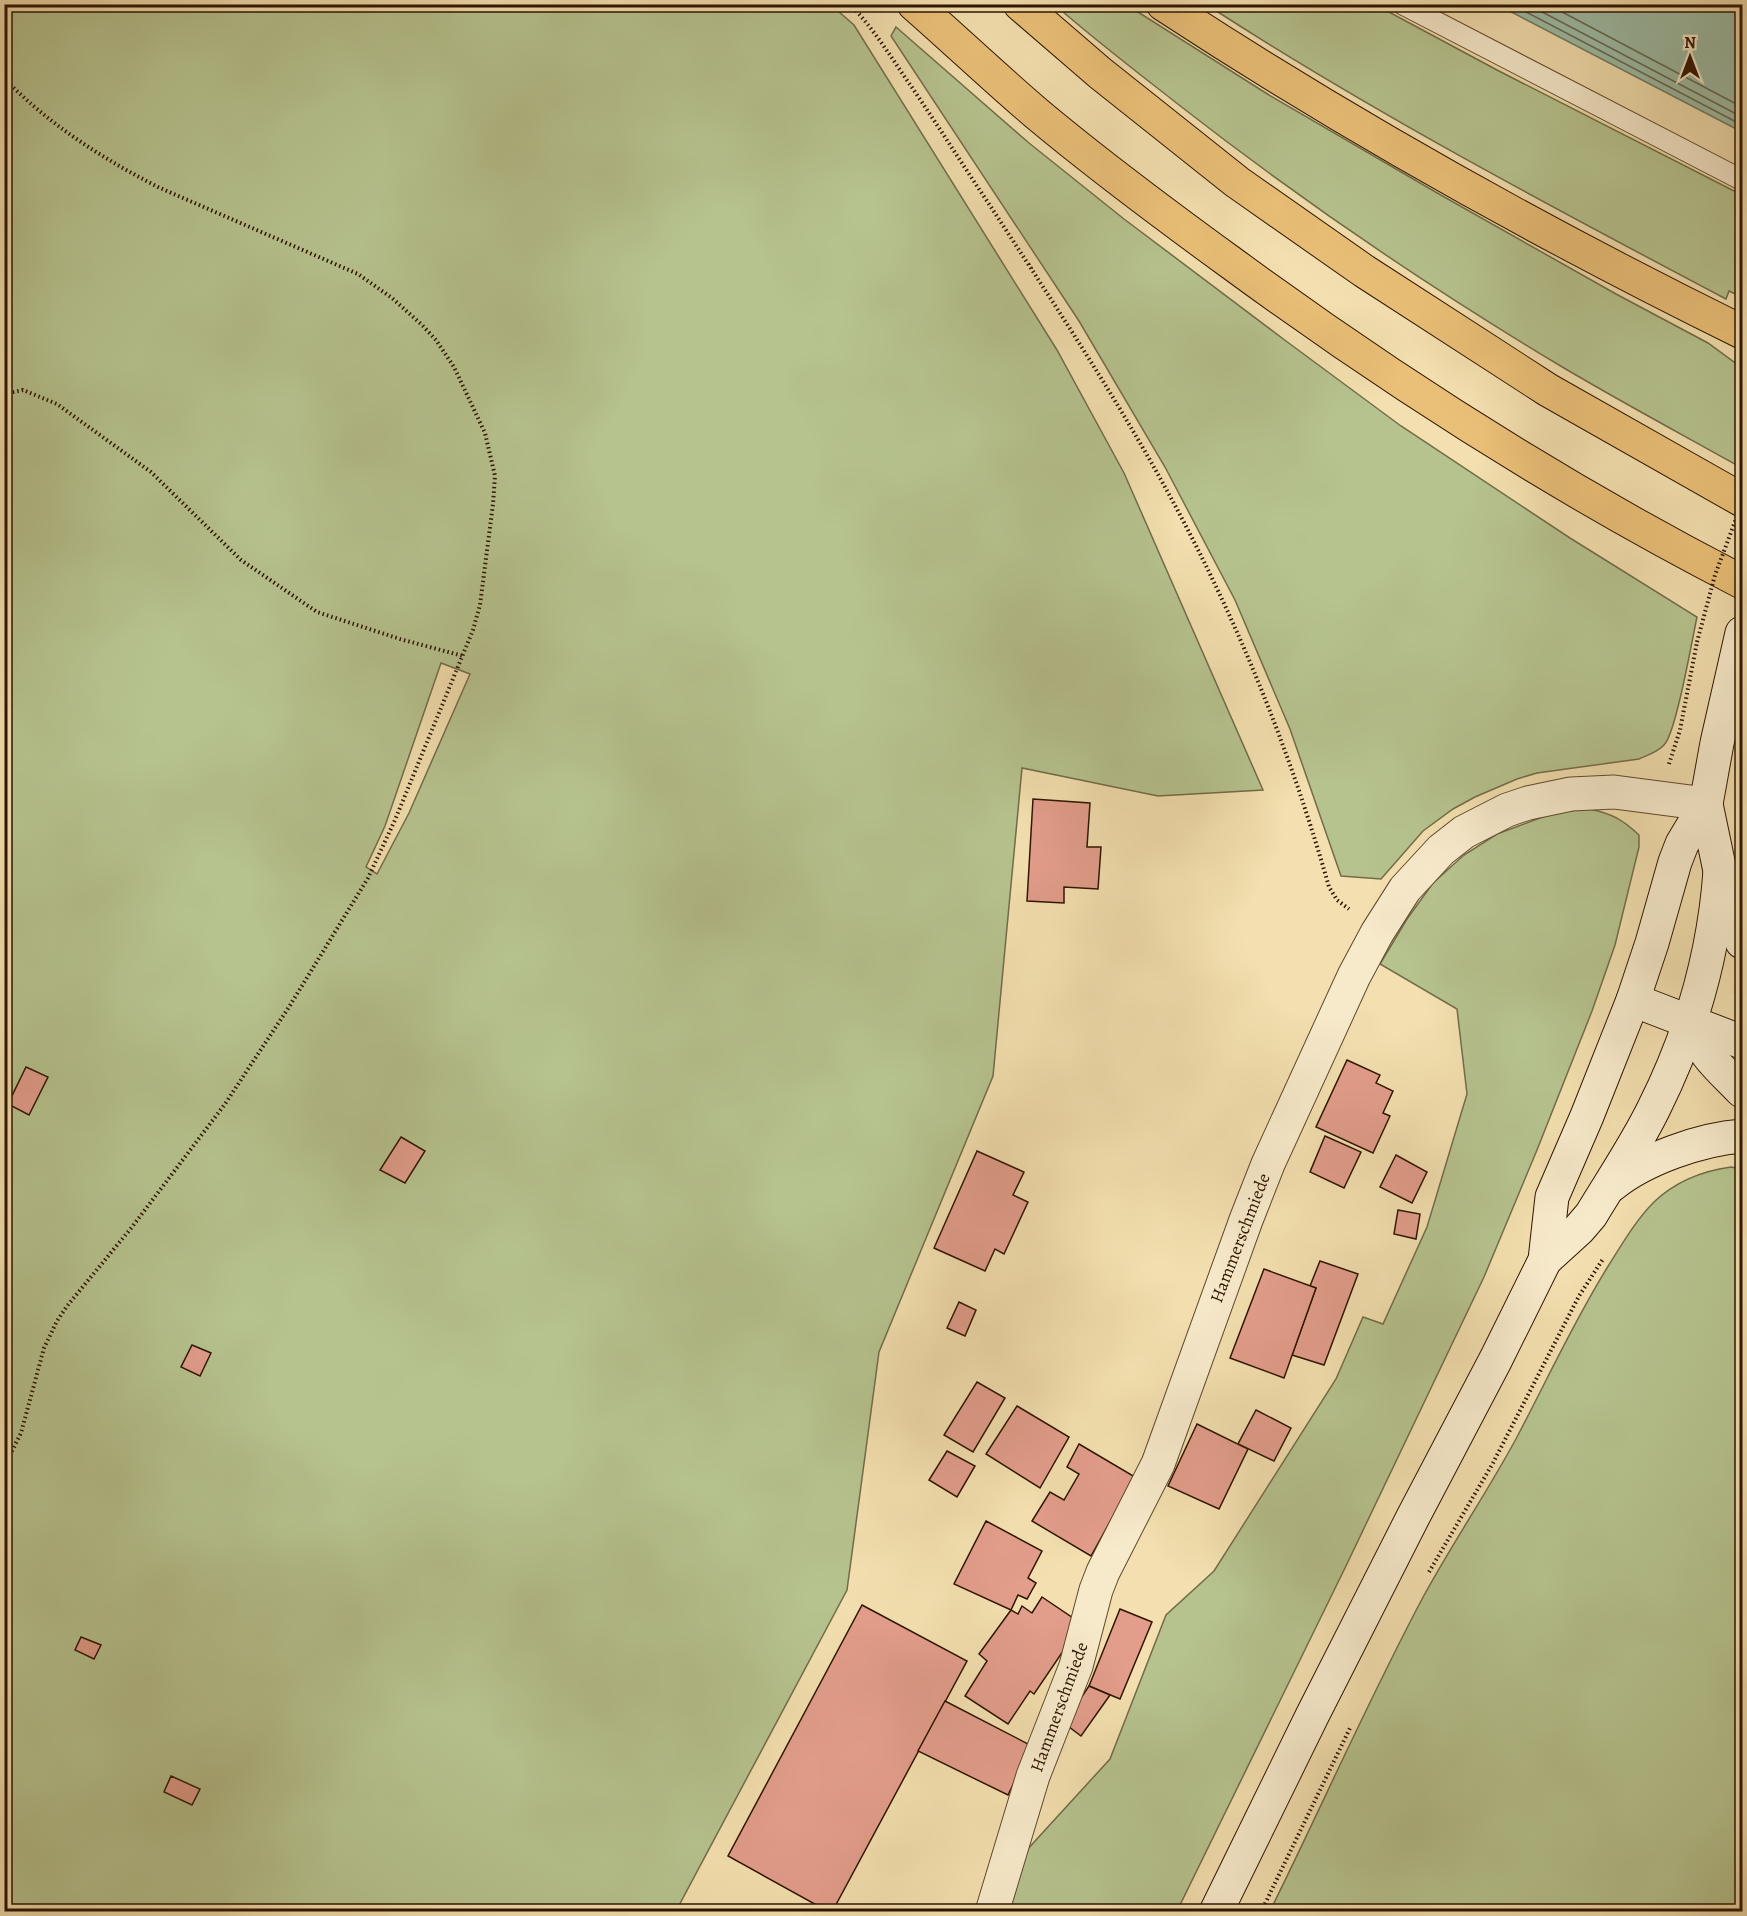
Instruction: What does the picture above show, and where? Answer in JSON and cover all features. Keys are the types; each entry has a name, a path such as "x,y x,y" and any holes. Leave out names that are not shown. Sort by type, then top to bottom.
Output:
{"highway":[{"path":"914,4 1036,113 1162,212 1294,309 1414,391 1534,464 1683,552 1743,582"},
{"path":"1020,4 1100,73 1237,182 1364,271 1548,390 1743,501"},
{"path":"1163,4 1232,49 1420,162 1631,278 1743,332"}],"main road":[{"path":"1216,1911 1312,1716 1545,1260 1552,1197 1633,1000 1682,844 1706,804 1734,665 1743,633"},
{"name":"Hammerschmiede","path":"992,1911 1033,1776 1077,1666 1096,1590 1103,1572 1158,1464 1268,1164 1354,976 1377,933 1405,889 1441,850 1464,832 1507,810 1548,798 1591,792 1614,792 1706,804"},
{"path":"1706,804 1720,871 1743,942"},
{"path":"1545,1260 1591,1215 1653,1111 1674,1066 1691,1022 1706,970 1713,936 1720,871"},
{"path":"1633,1000 1743,1042"},
{"path":"1691,1022 1707,1056 1743,1091"},
{"path":"1606,1190 1624,1175 1652,1160 1714,1140 1743,1136"}],"lane":[{"path":"1402,4 1743,180"}],"path":[{"path":"850,4 872,30 910,84 1064,319 1156,473 1201,556 1243,646 1283,745 1333,894 1337,900 1377,933"},
{"path":"4,78 52,121 104,157 160,189 358,274 392,298 436,340 454,367 485,433 495,476 480,605 463,656 395,820 355,901 225,1104 132,1227 66,1306 44,1348 21,1433 4,1467"},
{"path":"4,394 22,390 57,404 151,472 241,560 317,612 400,639 463,656"},
{"path":"1660,797 1680,730 1697,642 1715,575 1743,501"},
{"path":"1428,1574 1492,1463 1579,1296 1607,1252"},
{"path":"1261,1911 1353,1720"}],"shaded area":[{"path":"5,5 831,5 854,25 1057,350 1124,473 1263,790 1158,796 1022,768 993,1076 879,1352 847,1590 676,1911 5,1912","holes":["441,663 470,674 409,813 377,874 366,867 385,826"]},
{"path":"1055,5 1127,5 1269,95 1439,194 1708,343 1742,368 1742,468 1564,368 1367,243 1225,141"},
{"path":"1207,5 1376,5 1497,70 1742,195 1742,297 1729,291 1726,299 1528,194 1398,121"},
{"path":"896,27 1029,143 1124,219 1401,426 1570,538 1697,617 1674,723 1664,745 1639,759 1537,773 1517,779 1453,809 1423,831 1381,879 1341,876 1290,729 1235,600 1165,467 1079,321 891,36"},
{"path":"1590,809 1616,818 1639,835 1639,847 1615,945 1592,1011 1484,1277 1177,1911 1006,1912 1026,1851 1110,1759 1166,1615 1214,1571 1336,1379 1363,1317 1383,1324 1427,1227 1467,1094 1457,1009 1380,964 1407,919 1433,883 1464,855 1497,834 1556,812"},
{"path":"1731,1167 1742,1169 1742,1911 1270,1911 1421,1601 1517,1437 1571,1331 1607,1268 1641,1217 1662,1195 1690,1178"}],"water":[{"path":"1498,5 1742,5 1742,132"}],"building":[{"path":"1033,799 1090,803 1087,847 1101,847 1098,889 1064,887 1064,903 1027,901"},
{"path":"1347,1060 1380,1075 1376,1083 1393,1091 1383,1113 1390,1116 1373,1153 1316,1127"},
{"path":"26,1067 48,1077 29,1115 8,1104"},
{"path":"1325,1136 1361,1152 1344,1188 1310,1172"},
{"path":"401,1137 425,1151 405,1183 380,1170"},
{"path":"977,1151 1024,1172 1013,1195 1028,1202 1004,1254 995,1249 985,1271 934,1248"},
{"path":"1396,1155 1427,1172 1412,1203 1380,1187"},
{"path":"1398,1210 1420,1214 1416,1239 1394,1234"},
{"path":"1320,1261 1358,1274 1324,1365 1292,1355 1316,1288 1310,1286"},
{"path":"1264,1269 1316,1288 1284,1378 1230,1358"},
{"path":"959,1302 976,1310 965,1336 947,1328"},
{"path":"192,1345 211,1353 200,1376 181,1367"},
{"path":"977,1382 1005,1398 973,1452 944,1435"},
{"path":"1017,1406 1069,1437 1040,1488 986,1454"},
{"path":"1256,1410 1291,1428 1274,1461 1238,1444"},
{"path":"1197,1424 1248,1449 1219,1509 1168,1486"},
{"path":"1079,1444 1135,1477 1091,1556 1032,1521 1050,1492 1064,1500 1079,1474 1067,1467"},
{"path":"947,1451 975,1466 957,1497 929,1480"},
{"path":"986,1521 1042,1551 1028,1578 1036,1583 1027,1599 1018,1595 1011,1610 954,1584"},
{"path":"1042,1597 1076,1620 1067,1635 1072,1638 1034,1694 1030,1691 1008,1724 965,1696 987,1661 979,1654 1011,1610 1018,1614 1022,1606 1032,1613"},
{"path":"862,1605 967,1661 832,1912 829,1912 728,1856"},
{"path":"1120,1609 1152,1622 1120,1699 1089,1686"},
{"path":"81,1637 101,1645 94,1659 75,1650"},
{"path":"1089,1686 1110,1695 1081,1736 1064,1723"},
{"path":"945,1701 1032,1746 1008,1795 918,1751"},
{"path":"171,1776 200,1789 192,1805 164,1792"}]}
